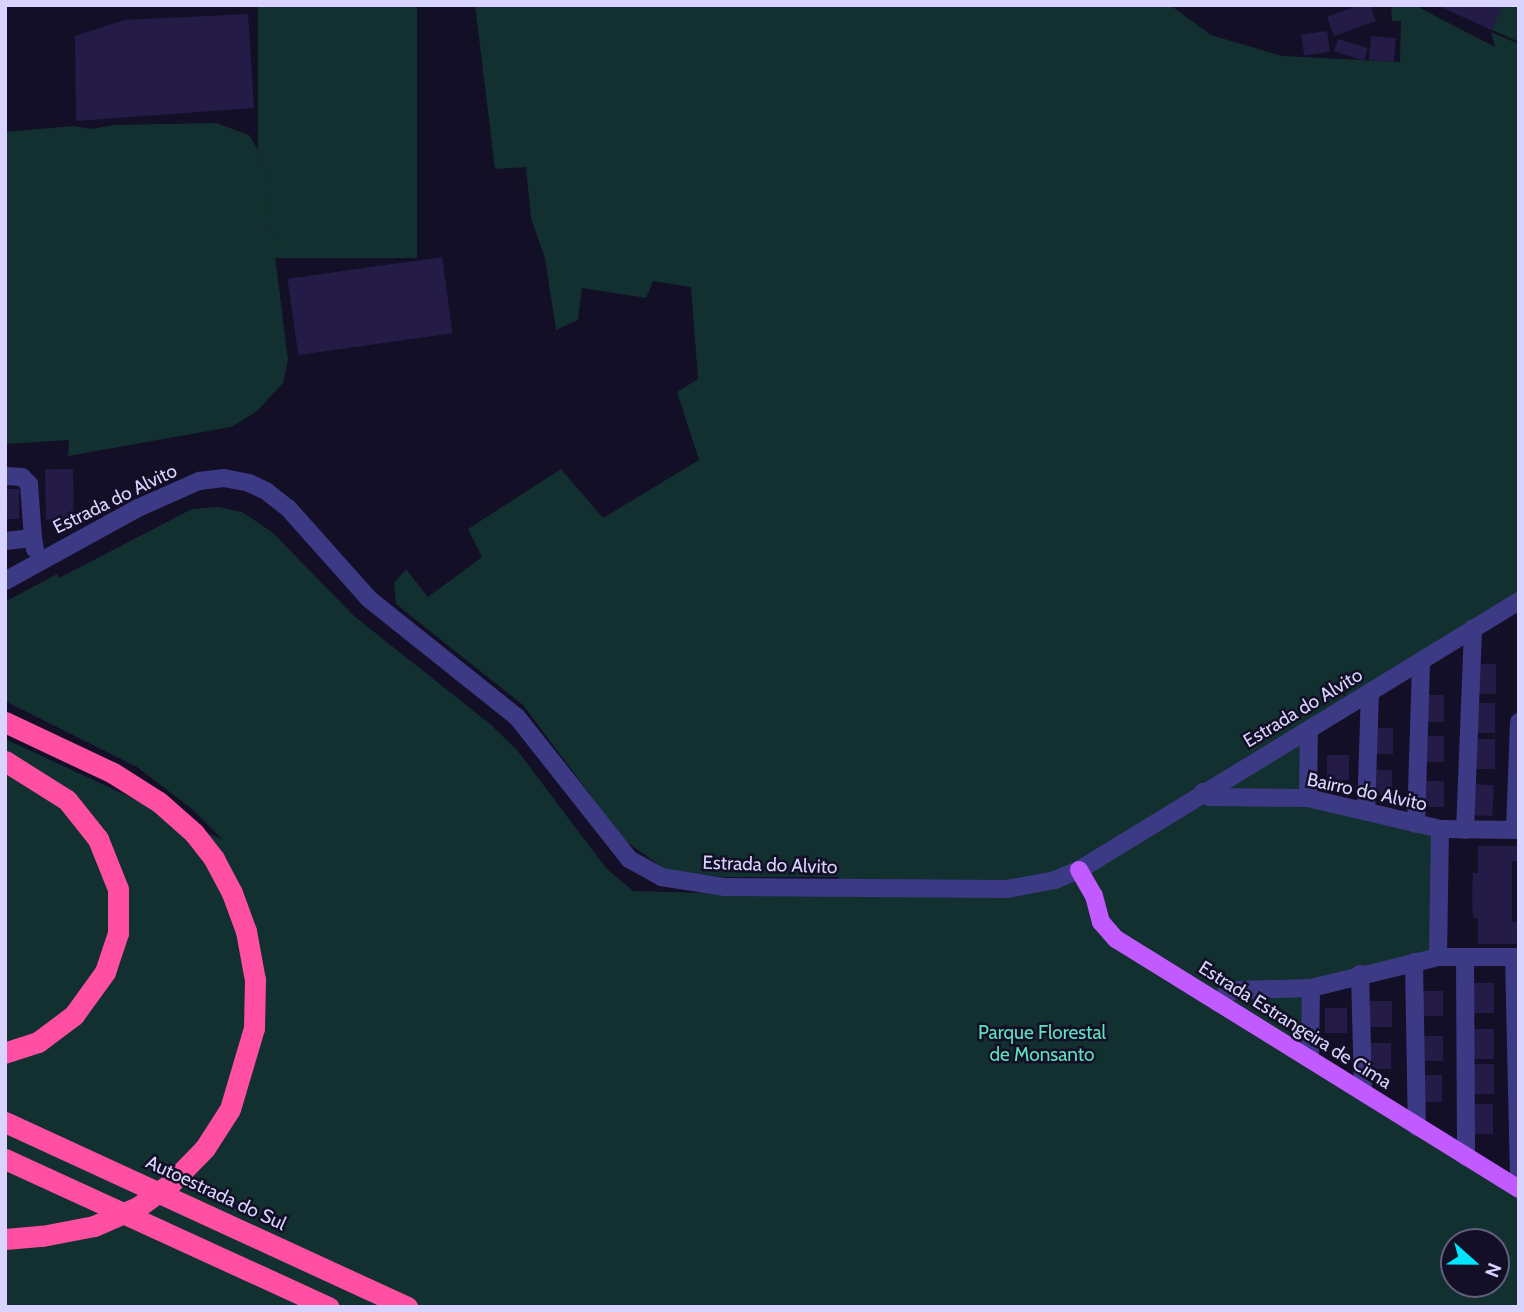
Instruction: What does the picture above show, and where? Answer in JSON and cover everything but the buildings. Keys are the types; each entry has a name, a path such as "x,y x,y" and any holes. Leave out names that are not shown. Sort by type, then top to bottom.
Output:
{"highway":[{"path":"5,722 113,773 159,802 194,833 214,859 232,893 246,931 254,980 254,1028 230,1109 205,1148 171,1183 138,1207 94,1226 42,1236 5,1239"},
{"path":"5,761 67,800 98,839 118,888 118,933 106,972 74,1015 38,1042 5,1053"},
{"name":"Autoestrada do Sul","path":"5,1122 408,1307"},
{"path":"5,1159 328,1307"}],"main road":[{"name":"Estrada Estrangeira de Cima","path":"1079,870 1094,896 1101,922 1109,933 1519,1188"}],"street":[{"path":"5,476 22,477 29,484 37,563"},
{"name":"Estrada do Alvito","path":"5,581 138,508 200,481 224,478 249,483 288,508 369,599 517,717 615,843 644,870 661,877 704,886 894,889 1007,889 1034,886 1079,870 1519,600"},
{"path":"5,541 33,538"},
{"path":"1465,830 1473,628"},
{"path":"1416,824 1421,661"},
{"path":"1366,812 1370,692"},
{"path":"1517,830 1519,722"},
{"path":"1308,798 1309,730"},
{"name":"Bairro do Alvito","path":"1203,792 1210,797 1308,798 1440,829 1517,830"},
{"name":"Bairro do Alvito","path":"1438,957 1440,829"},
{"path":"1218,1003 1226,993 1237,990 1311,988 1438,957 1516,957 1519,1188"},
{"path":"1465,957 1466,1157"},
{"path":"1414,962 1417,1127"},
{"path":"1360,974 1363,1092"},
{"path":"1310,1059 1311,988"}],"green space":[{"path":"258,5 417,5 417,258 258,258"},
{"name":"Parque Florestal de Monsanto","path":"475,5 1170,5 1211,35 1282,56 1400,62 1401,21 1392,21 1391,5 1414,5 1495,47 1491,32 1519,44 1519,594 1308,722 1307,790 1440,822 1440,956 1306,983 1305,1045 1371,1092 1519,1181 1519,1307 5,1307 5,739 223,840 192,809 137,767 5,701 5,602 57,574 59,578 192,509 218,507 242,512 272,532 354,616 490,724 517,750 606,868 633,891 824,896 839,877 723,877 666,870 624,840 523,705 396,604 394,583 406,569 428,597 482,557 468,529 561,469 603,518 699,460 677,392 698,379 691,287 653,281 646,298 582,288 578,320 556,330 545,258 531,218 526,167 495,169"},
{"path":"1438,5 1519,5 1519,42 1441,7"},
{"path":"216,123 249,135 263,159 288,360 283,383 256,412 231,427 68,456 69,440 5,444 5,132 73,126 91,129 114,125"}]}
